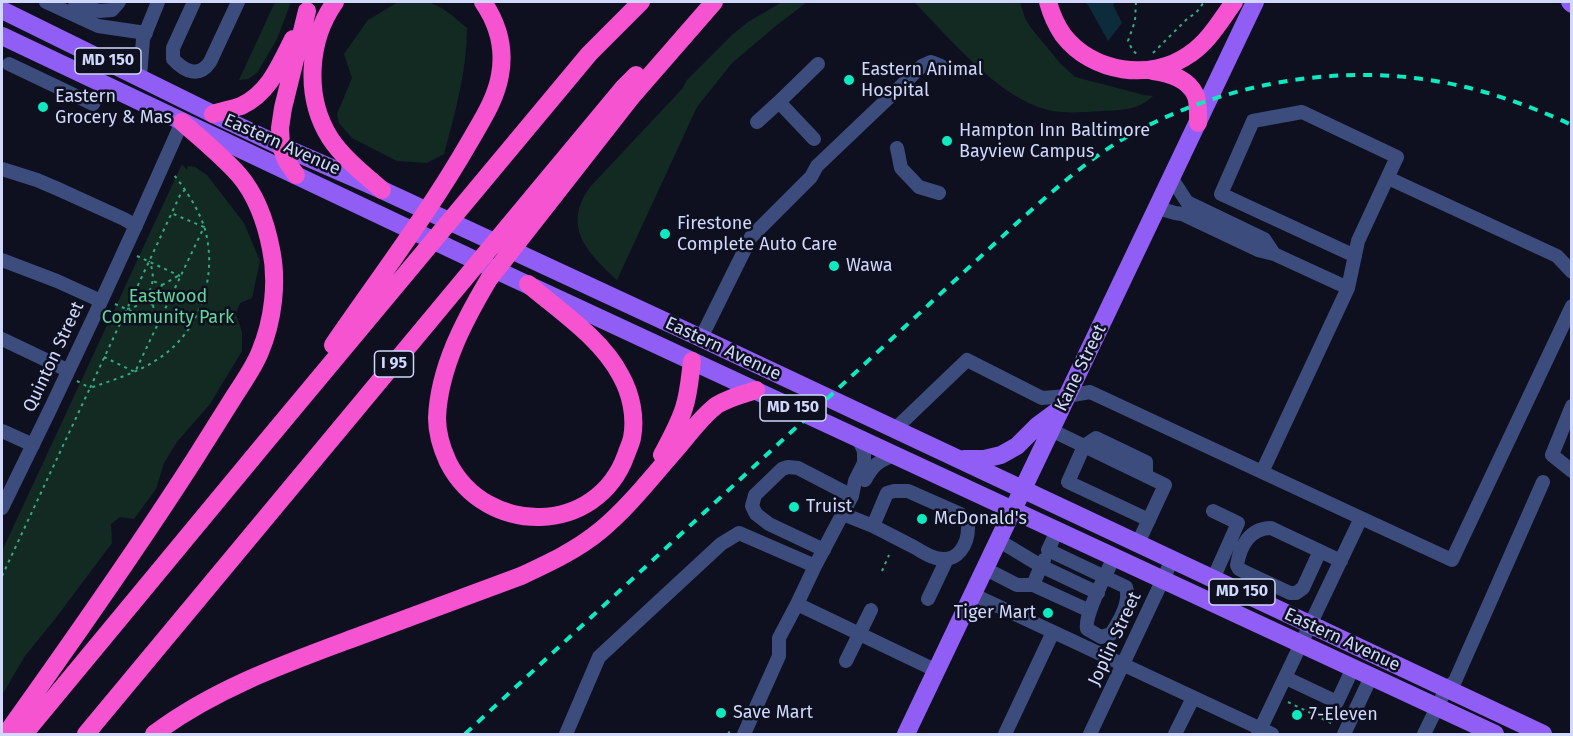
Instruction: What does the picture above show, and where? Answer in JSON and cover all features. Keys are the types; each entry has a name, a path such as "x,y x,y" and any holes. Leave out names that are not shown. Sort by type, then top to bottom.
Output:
{"highway":[{"path":"335,2 316,40 312,63 319,114 330,137 342,153 382,190"},
{"path":"269,438 440,189 486,113 495,94 502,56 500,37 493,17 483,2"},
{"name":"I 95","path":"24,735 589,54 641,2"},
{"path":"528,285 592,338 610,358 629,395 633,415 632,437 624,459 614,477 601,493 582,507 558,515 535,518 511,515 489,506 473,495 454,474 442,449 437,420 446,368 459,335 489,279 633,95 713,2"},
{"name":"I 95","path":"86,735 624,87 676,34 713,2"},
{"path":"1048,2 1062,34 1079,51 1097,62 1131,71 1147,61 1171,64 1189,55 1202,45 1234,2"},
{"path":"213,114 240,106 256,97 269,85 310,6"},
{"path":"296,176 281,146 280,128 310,6"},
{"path":"1147,61 1176,76 1195,93 1198,104 1198,123"},
{"path":"6,735 181,480 248,376 260,353 268,329 274,280 272,251 255,199 239,176 182,122"},
{"path":"649,481 685,406 692,361"},
{"path":"154,735 197,705 240,682 521,576 579,547 602,530 717,405 756,390"}],"main road":[{"name":"Kane Street","path":"906,735 1255,2"},
{"name":"Eastern Avenue","path":"2,10 281,146 382,190 701,338 1543,735"},
{"name":"Eastern Avenue","path":"2,36 528,285 1495,735"},
{"path":"692,361 701,338"},
{"path":"958,459 984,459 1001,455 1017,446 1064,402"}],"street":[{"path":"46,2 98,26 146,33"},
{"path":"75,2 99,12 112,10 120,2"},
{"path":"140,77 143,39 158,2"},
{"path":"194,2 173,48 173,59 179,66 195,72 205,69 210,62 238,2"},
{"path":"19,44 5,62 93,104 104,84"},
{"path":"33,75 43,55"},
{"path":"701,338 751,237 811,177 818,166 922,66 931,62 941,66"},
{"path":"757,122 818,64"},
{"path":"69,92 78,72"},
{"path":"779,102 814,139"},
{"path":"1262,472 1348,288 1355,256 1358,241 1397,157 1302,112 1253,122 1221,194 1355,256"},
{"name":"Quinton Street","path":"2,508 71,375 101,301 182,122"},
{"path":"897,148 901,168 919,187 939,193"},
{"path":"2,169 47,185 136,226"},
{"path":"1388,178 1557,256 1572,272"},
{"path":"1172,179 1187,202 1264,239 1274,254"},
{"path":"1158,208 1182,213 1258,250 1274,254 1348,288"},
{"path":"2,260 101,301"},
{"path":"895,429 967,360 1042,398 1064,402 1090,392 1452,560 1572,306"},
{"path":"2,339 71,375"},
{"path":"1572,406 1552,455 1572,471"},
{"path":"1051,430 1165,485 1138,543"},
{"path":"2,431 33,445"},
{"path":"744,735 778,656 779,638 852,496 855,482 864,464 864,451 858,438"},
{"path":"1084,446 1068,482 1149,520"},
{"path":"852,496 872,468 882,460 895,455"},
{"path":"824,550 769,524 756,514 752,506 755,495 782,469 788,467 798,468 852,496"},
{"path":"1425,735 1446,689 1455,681 1543,482"},
{"path":"1075,514 1086,490"},
{"path":"843,514 873,526 935,558 947,559 957,554 964,548 969,534 969,524 960,514 908,491 886,493 873,526"},
{"path":"1213,511 1238,523 1213,579"},
{"path":"972,594 1264,733 1286,678 1361,518"},
{"path":"1320,551 1303,588 1296,593 1245,572 1237,565 1249,537 1256,531 1271,528 1320,551 1341,561"},
{"path":"1033,585 1057,531"},
{"path":"566,735 599,657 721,544 739,533 815,566"},
{"path":"998,540 1041,566 1098,593"},
{"path":"1048,549 1105,576 1126,587 1129,594 1116,626 1111,634 1101,637 1087,629 1086,623 1089,613 1105,576 1114,557"},
{"path":"928,599 947,559"},
{"name":"Joplin Street","path":"1090,735 1172,560"},
{"path":"984,568 1017,585 1033,585 1089,613"},
{"path":"797,604 937,671"},
{"path":"846,661 871,610"},
{"path":"1005,735 1053,632"},
{"path":"1286,678 1337,702 1353,668"},
{"path":"1345,732 1371,677"},
{"path":"1175,735 1193,698"}],"path":[{"path":"1136,2 1135,21 1128,40 1133,51 1147,61 1188,18 1196,13 1204,2"},
{"path":"90,388 135,372 165,355 182,339 196,319 205,293 209,269 208,247 204,227 195,206 172,173"},
{"path":"2,576 171,213 181,193 185,190"},
{"path":"171,213 204,227"},
{"path":"135,372 204,227"},
{"path":"138,256 180,276"},
{"path":"127,309 144,301 153,281 149,261"},
{"path":"158,323 153,305 162,285 180,276"},
{"path":"153,281 162,285"},
{"path":"144,301 153,305"},
{"path":"115,304 158,323"},
{"path":"104,357 135,372"},
{"path":"71,375 90,388"},
{"path":"882,571 889,555"},
{"path":"1288,702 1345,732"},
{"path":"728,735 733,724"}],"green space":[{"path":"420,1 433,4 448,12 467,28 463,76 444,154 427,163 397,161 352,138 339,123 337,114 352,78 344,54 368,20 398,2"},
{"path":"275,2 291,2 277,39 257,73 248,79 239,80"},
{"path":"782,2 807,2 732,63 697,107 617,280 596,260 578,227 578,215 582,201 590,187 682,89 687,80 733,34 748,22"},
{"path":"914,2 1020,2 1031,28 1060,63 1075,77 1153,96 1136,107 1109,111 1062,112 1029,103 1011,93 975,65"},
{"name":"Eastwood Community Park","path":"182,164 187,170 188,166 195,167 207,175 244,223 260,261 252,298 240,303 236,314 242,332 242,351 210,404 177,442 164,463 156,489 134,519 120,517 111,524 112,543 25,656 2,695 2,551"}],"water":[{"path":"1084,2 1115,2 1113,5 1122,23 1108,41 1088,5"}],"railway":[{"path":"465,734 1018,222 1092,160 1124,138 1174,113 1245,90 1281,82 1355,75 1392,76 1466,87 1519,103 1572,125"}],"place":[{"name":"Eastern Animal Hospital","path":"849,80"},
{"name":"Eastern Grocery & Mas","path":"43,107"},
{"name":"Hampton Inn Baltimore Bayview Campus","path":"947,141"},
{"name":"Firestone Complete Auto Care","path":"665,234"},
{"name":"Wawa","path":"834,266"},
{"name":"Truist","path":"794,507"},
{"name":"McDonald's","path":"922,519"},
{"name":"Tiger Mart","path":"1048,613"},
{"name":"Save Mart","path":"721,713"},
{"name":"7-Eleven","path":"1297,715"}]}
